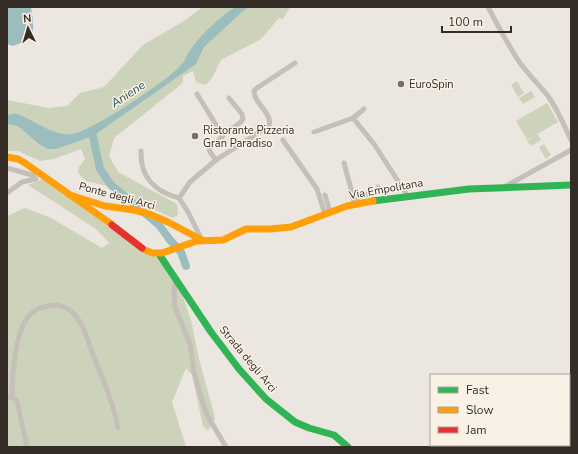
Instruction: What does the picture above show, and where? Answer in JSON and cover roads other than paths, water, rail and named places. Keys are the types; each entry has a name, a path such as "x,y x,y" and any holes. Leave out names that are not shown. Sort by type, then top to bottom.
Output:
{"main road":[{"path":"7,157 25,162 99,215 143,249 161,253"},
{"name":"Via Empolitana","path":"161,253 202,240 219,241 246,230 288,227 300,224 354,202 469,189 571,185"},
{"name":"Ponte degli Arci","path":"70,194 105,206 134,210 148,214 202,240"},
{"path":"99,215 99,209 105,206"},
{"path":"185,231 188,237 187,244"},
{"name":"Strada degli Arci","path":"161,253 176,280 213,336 243,374 268,401 295,422 309,428 334,435 348,447"}],"street":[{"path":"488,7 520,62 548,96 571,140"},
{"path":"179,198 190,182 216,160 269,126 269,119 255,97 254,91 294,63"},
{"path":"198,94 223,134"},
{"path":"216,160 209,149 222,137 223,134 240,123 243,119 242,114 229,98"},
{"path":"314,132 353,118 364,109"},
{"path":"353,118 374,144 407,195"},
{"path":"283,140 317,189 328,213"},
{"path":"504,188 571,150"},
{"path":"141,151 142,165 152,184 165,193 179,198 202,240"},
{"path":"344,163 354,202"},
{"path":"7,168 30,175 36,179 22,182 7,193"},
{"path":"354,202 360,196 377,192 378,187"},
{"path":"325,195 328,213"},
{"path":"176,280 174,295 175,307 190,344 194,372 203,404 207,415 226,447"},
{"path":"28,447 19,407 16,399 10,398 15,358 25,321 30,314 39,308 52,305 62,306 72,311 81,325 110,398 118,428"}],"water":[{"path":"31,7 33,24 31,36 25,41 13,46 7,44 7,8"},
{"name":"Aniene","path":"235,7 249,7 204,47 196,64 93,136 56,149 48,149 39,144 18,126 7,124 7,115 18,114 47,129 59,133 72,134 96,124 130,104 174,71 183,62 206,31"}],"waterway":[{"path":"92,132 100,169 111,185 159,225 181,252 186,266"}],"place":[{"name":"EuroSpin","path":"401,84"},
{"name":"Ristorante Pizzeria Gran Paradiso","path":"195,136"}]}
